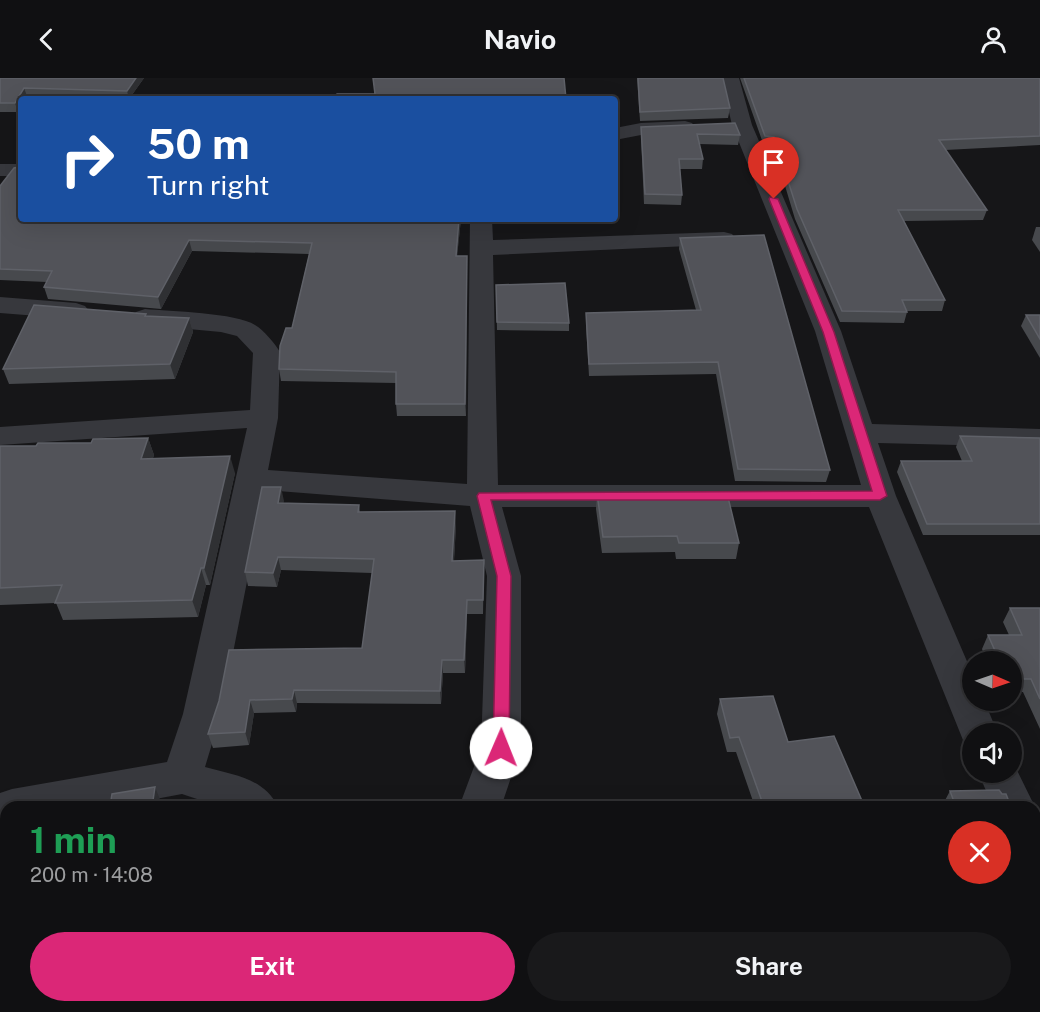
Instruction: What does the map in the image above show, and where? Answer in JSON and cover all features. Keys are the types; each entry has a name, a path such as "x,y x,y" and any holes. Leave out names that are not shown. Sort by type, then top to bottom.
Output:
{"street":[{"path":"730,78 732,126 777,237 828,332 880,496 974,723"},
{"path":"618,133 641,129 699,126"},
{"path":"0,170 18,170"},
{"path":"482,801 501,748 504,576 483,496 481,234 742,238"},
{"path":"0,305 221,324 246,330 267,352 264,418 202,714 182,777"},
{"path":"0,436 264,418"},
{"path":"861,433 1040,438"},
{"path":"251,478 483,496 880,496"},
{"path":"46,801 182,777 243,796 249,801"},
{"path":"1003,783 1011,801"}],"building":[{"path":"0,78 136,78 127,91 24,88 15,103 0,103"},
{"path":"373,78 564,78 566,96 336,96 337,94 375,94"},
{"path":"638,78 723,78 730,108 640,112"},
{"path":"744,78 1040,78 1040,136 939,140 987,210 898,210 945,300 902,300 907,312 842,311 797,209 774,137 765,136"},
{"path":"735,123 740,135 697,134 703,159 679,159 682,195 645,194 641,127"},
{"path":"18,167 18,222 459,222 456,256 467,256 465,404 396,404 396,372 279,369 280,346 286,328 292,328 312,243 189,240 158,297 44,287 52,271 0,269 0,186 14,168"},
{"path":"764,235 830,470 738,469 718,362 589,364 586,313 701,310 680,238"},
{"path":"565,283 569,323 497,322 496,285"},
{"path":"34,305 189,318 170,364 3,369"},
{"path":"1026,315 1040,315 1040,339"},
{"path":"960,436 1040,438 1040,524 927,524 901,461 972,461"},
{"path":"148,438 141,459 230,456 204,568 201,568 192,600 55,603 62,585 0,588 0,446 91,443 93,439"},
{"path":"262,487 281,487 278,503 359,505 358,512 455,511 452,561 484,560 483,600 467,600 464,660 442,660 440,691 294,690 292,699 250,700 245,732 208,734 219,701 229,650 362,648 374,559 278,557 273,573 245,572"},
{"path":"597,493 727,493 739,543 679,543 677,536 603,537"},
{"path":"1010,608 1040,608 1040,699 1031,679 1022,679 1022,651 995,651 988,635 1022,635"},
{"path":"773,696 788,742 834,736 862,801 762,801 739,737 730,738 720,699"},
{"path":"155,787 153,801 111,801 112,794"},
{"path":"999,790 1002,794 1006,794 1009,801 954,801 950,791"}],"route":[{"path":"501,748 504,576 483,496 880,496 828,332 774,199"}]}
